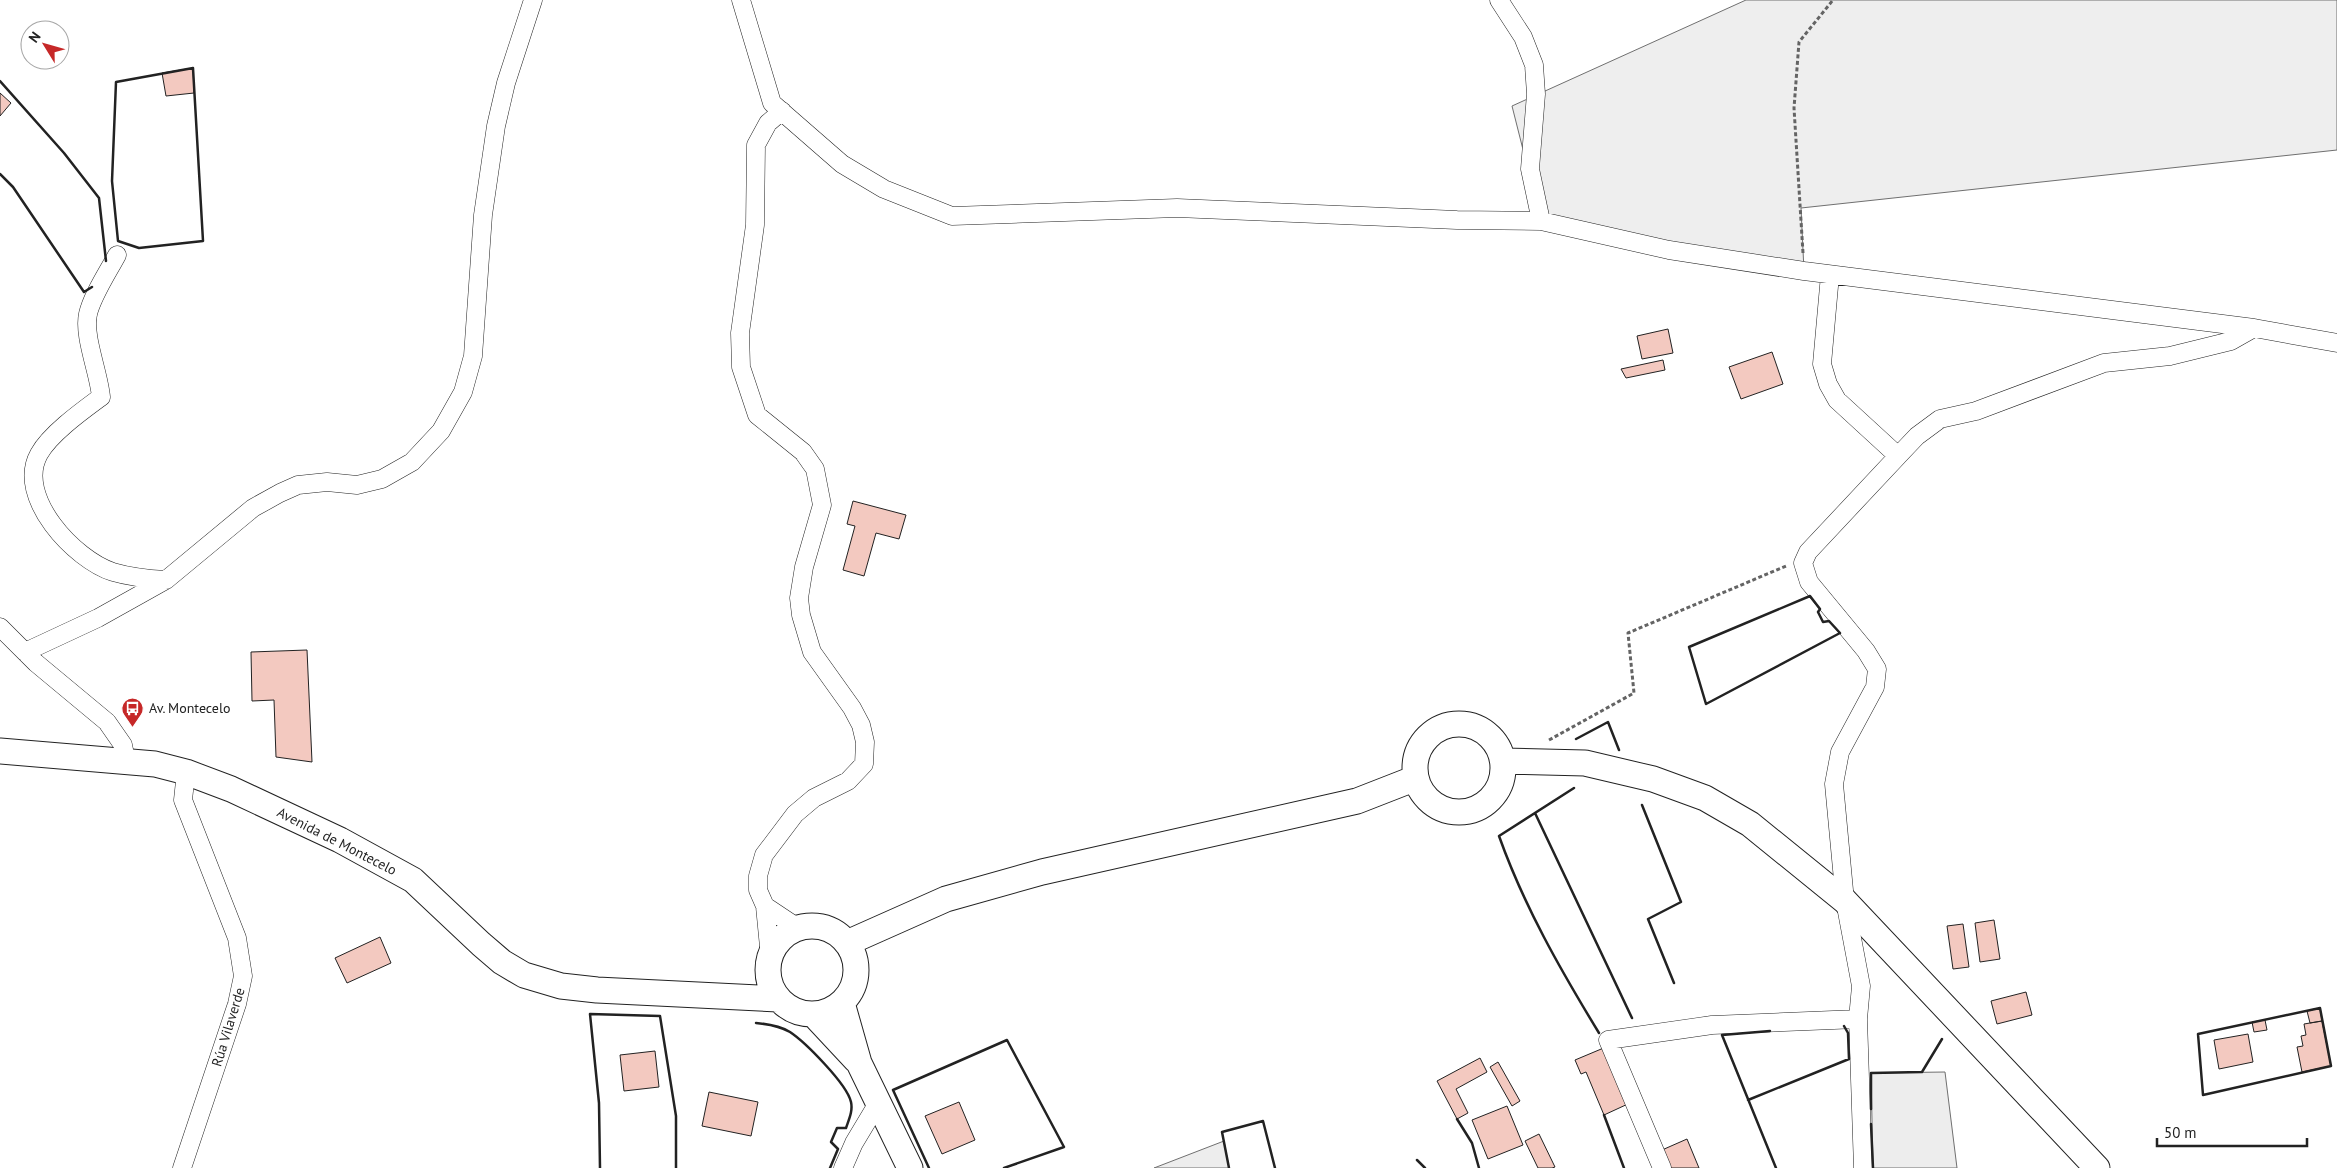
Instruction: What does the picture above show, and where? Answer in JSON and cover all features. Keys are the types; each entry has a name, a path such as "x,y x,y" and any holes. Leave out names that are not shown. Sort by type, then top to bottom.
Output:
{"street":[{"path":"25,652 98,618 166,580 253,508 280,493 298,485 327,482 357,485 382,479 412,462 441,431 463,392 473,356 483,215 496,126 506,83 533,0"},
{"path":"741,0 772,103 842,164 884,189 952,216 1177,208 1457,220 1541,221 1669,250 1830,275 2254,328 2337,343"},
{"path":"1499,0 1523,37 1534,65 1536,94 1530,169 1541,221"},
{"path":"772,979 776,945 786,935 798,928 811,926 824,928 837,934 847,943 852,952 856,974 849,994 834,1009 814,1015 800,1013 788,1008 772,979 764,906 758,890 758,883 764,855 795,814 814,798 848,781 864,764 866,742 861,725 852,708 812,652 801,615 799,598 804,567 814,540 822,505 815,469 803,452 757,415 741,367 740,333 755,225 756,145 768,122 782,111"},
{"path":"117,255 93,300 88,316 89,336 99,378 101,398 50,440 38,455 34,472 34,487 45,512 62,538 78,553 91,562 113,572 166,580"},
{"path":"1830,275 1822,364 1828,384 1837,400 1898,456"},
{"path":"1863,1168 1858,1019 1861,986 1845,901 1834,784 1840,752 1875,687 1877,669 1866,651 1809,582 1803,563 1808,552 1917,436 1940,420 1976,411 2104,363 2170,356 2231,341 2254,328"},
{"path":"0,628 64,688 108,722 123,745 126,760"},
{"path":"1450,724 1465,724 1478,728 1490,736 1498,748 1502,762 1502,776 1497,790 1487,802 1474,810 1459,812 1445,810 1432,803 1422,792 1416,778 1414,764 1418,750 1426,738 1437,729 1450,724"},
{"name":"Avenida de Montecelo","path":"0,751 126,760 155,764 186,772 231,790 380,861 413,880 502,962 524,975 561,986 597,990 735,997 772,979"},
{"path":"1502,762 1586,762 1653,778 1706,798 1750,824 1845,901 2097,1168"},
{"name":"Rúa Vilaverde","path":"182,1168 237,1004 243,976 237,938 183,800 186,772"},
{"path":"847,943 946,899 1042,872 1357,801 1416,778"},
{"path":"764,906 798,928"},
{"path":"842,1003 859,1063 910,1168"},
{"path":"814,1015 859,1063"},
{"path":"1662,1168 1608,1040 1712,1025 1858,1019"},
{"path":"843,1168 854,1143 878,1103"}],"path":[{"path":"1804,271 1794,108 1799,42 1833,0"},
{"path":"1546,741 1634,693 1628,633 1789,565 1803,563"}],"shaded area":[{"path":"1746,0 2337,0 2337,150 1801,208 1804,271 1541,221 1512,106"},
{"path":"1945,1072 1957,1168 1873,1168 1871,1073"},
{"path":"1224,1141 1229,1168 1154,1168"}],"building":[{"path":"193,68 194,93 166,96 162,73"},
{"path":"0,93 11,103 0,116"},
{"path":"1668,329 1673,353 1642,359 1637,336"},
{"path":"1772,352 1783,384 1741,399 1729,367"},
{"path":"1663,360 1665,370 1626,378 1621,369"},
{"path":"853,501 906,515 899,539 876,533 864,576 843,570 855,526 847,524"},
{"path":"307,650 312,762 276,757 274,700 252,701 251,652"},
{"path":"1994,920 2000,959 1980,962 1975,923"},
{"path":"1963,924 1969,967 1953,969 1947,926"},
{"path":"380,937 391,963 347,983 335,958"},
{"path":"2026,992 2032,1015 1997,1024 1991,1001"},
{"path":"2320,1008 2322,1021 2310,1023 2307,1011"},
{"path":"2265,1020 2267,1030 2254,1032 2252,1022"},
{"path":"2322,1021 2331,1066 2302,1072 2297,1047 2303,1046 2301,1036 2306,1035 2304,1024"},
{"path":"2248,1034 2253,1062 2219,1069 2214,1040"},
{"path":"1606,1047 1630,1103 1604,1115 1586,1072 1581,1074 1575,1060"},
{"path":"655,1051 659,1087 624,1091 620,1055"},
{"path":"1480,1058 1487,1072 1456,1089 1468,1113 1457,1119 1437,1081"},
{"path":"1498,1062 1520,1101 1512,1106 1490,1067"},
{"path":"709,1092 758,1102 751,1136 702,1126"},
{"path":"959,1102 975,1140 942,1154 925,1116"},
{"path":"1507,1106 1523,1145 1488,1159 1472,1120"},
{"path":"1539,1134 1555,1167 1538,1168 1525,1141"},
{"path":"1687,1139 1699,1168 1669,1168 1662,1150"}],"wall":[{"path":"193,68 203,241 139,248 118,241 112,181 116,82 193,68"},
{"path":"0,81 64,153 99,198 106,261"},
{"path":"0,174 13,187 84,292 92,287"},
{"path":"1810,596 1820,609 1818,612 1823,622 1829,621 1840,633 1706,704 1689,647 1810,596"},
{"path":"1576,739 1608,722 1619,750"},
{"path":"1574,788 1499,836 1531,912 1570,985 1599,1033"},
{"path":"1642,805 1681,902 1648,919 1674,983"},
{"path":"1535,813 1632,1018"},
{"path":"2320,1008 2331,1066 2203,1095 2198,1034 2320,1008"},
{"path":"600,1168 599,1103 590,1014 660,1016 676,1116 676,1168"},
{"path":"756,1023 782,1028 797,1037 825,1064 848,1094 851,1102 850,1115 846,1128 837,1128 831,1142 838,1149 830,1168"},
{"path":"1748,1100 1849,1059 1848,1033 1844,1026"},
{"path":"1770,1031 1722,1035 1776,1168"},
{"path":"1871,1109 1871,1073 1922,1072 1942,1039"},
{"path":"929,1168 893,1090 1007,1040 1064,1147 1004,1168"},
{"path":"1604,1115 1624,1168"},
{"path":"1457,1119 1472,1143 1479,1168"},
{"path":"1229,1168 1222,1132 1263,1121 1275,1168"},
{"path":"1871,1124 1873,1168"},
{"path":"1417,1160 1425,1168"}],"place":[{"name":"Av. Montecelo","path":"133,727"}]}
